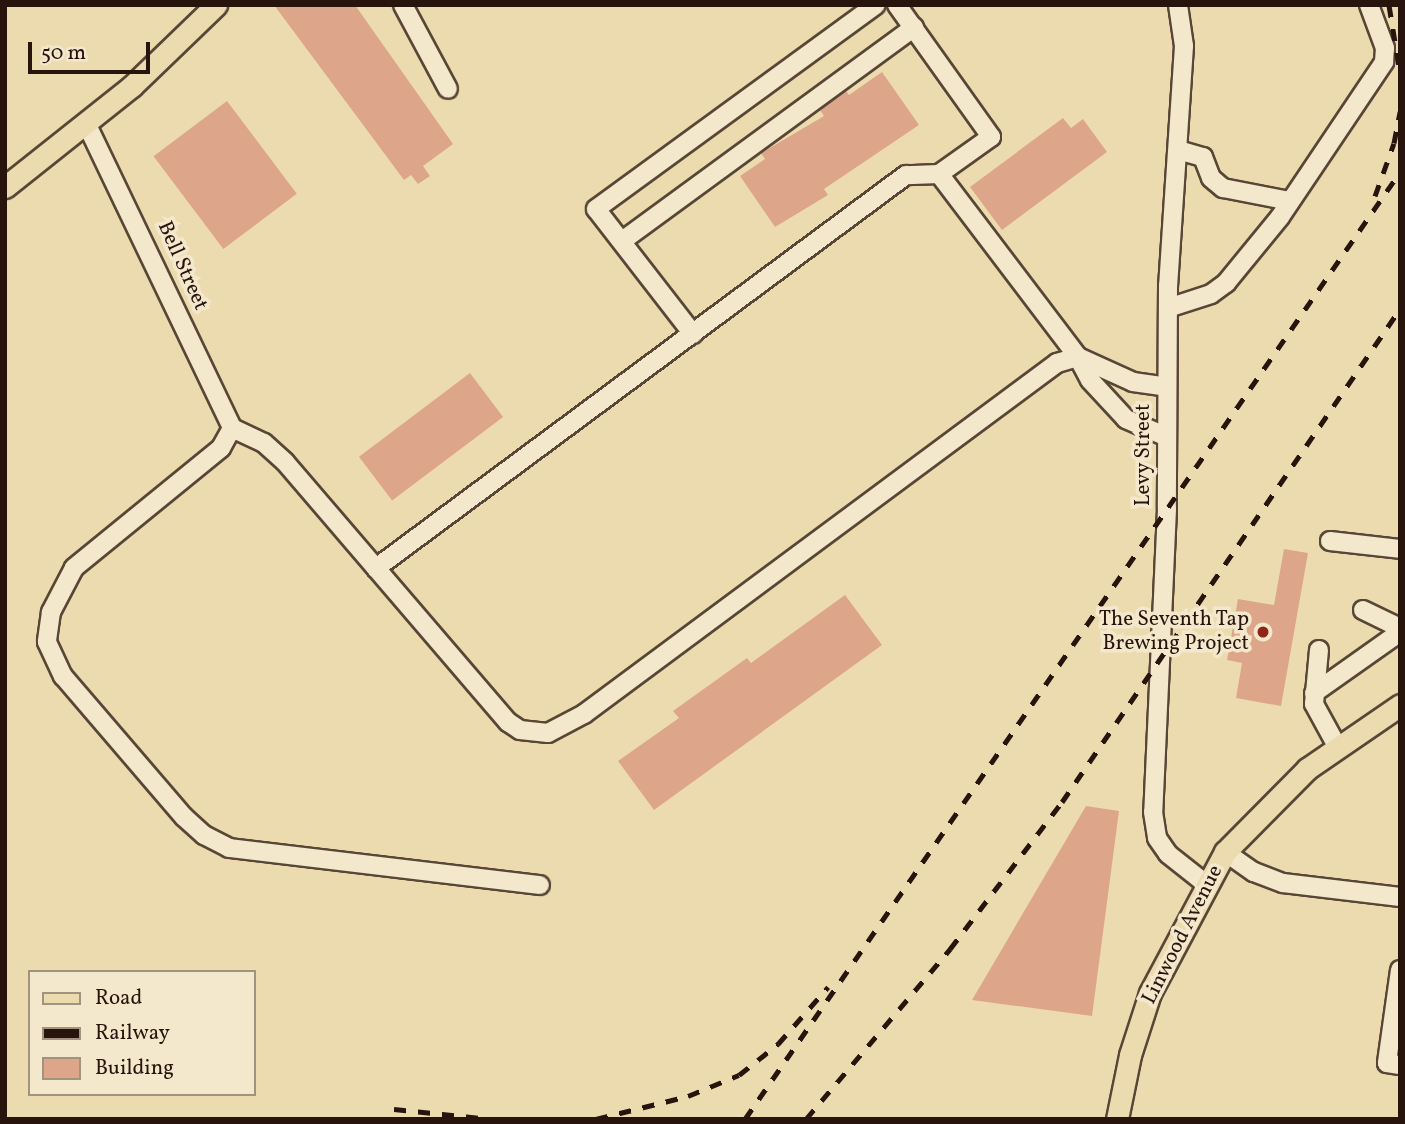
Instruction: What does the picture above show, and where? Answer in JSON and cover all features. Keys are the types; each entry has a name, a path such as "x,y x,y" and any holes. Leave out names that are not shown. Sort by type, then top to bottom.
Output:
{"main road":[{"path":"5,187 87,125 216,5"},
{"name":"Linwood Avenue","path":"1117,1119 1130,1055 1150,993 1225,852 1280,792 1337,746 1400,705"}],"street":[{"path":"402,5 448,89"},
{"path":"693,334 597,209 876,5"},
{"path":"376,568 906,175 939,174 991,137 897,5"},
{"name":"Levy Street","path":"1178,5 1184,46 1168,308 1163,656 1153,812 1157,838 1168,854 1206,884"},
{"path":"1168,308 1211,294 1226,283 1290,201 1384,62 1385,48 1369,5"},
{"path":"622,241 914,27"},
{"name":"Bell Street","path":"87,125 232,428"},
{"path":"1178,149 1203,157 1211,177 1223,188 1290,201"},
{"path":"939,174 1078,357 1090,380 1126,419 1167,437"},
{"path":"540,886 229,848 204,835 63,676 47,642 59,591 74,568 221,448 232,428 264,443 285,462 508,722 520,730 548,733 584,714 1057,363 1078,357 1133,382 1167,387"},
{"path":"1330,541 1400,549"},
{"path":"1314,692 1400,630 1363,610"},
{"path":"1319,650 1314,705 1337,746"},
{"path":"1225,852 1254,872 1283,883 1400,897"},
{"path":"1400,970 1387,1063 1400,1065"}],"building":[{"path":"274,5 355,5 453,144 423,166 430,176 418,184 411,175 404,180"},
{"path":"882,72 919,125 824,189 828,195 775,227 740,176 765,159 761,153 824,116 820,110 846,91 849,95"},
{"path":"227,101 297,194 223,249 154,156"},
{"path":"1063,118 1071,128 1083,119 1107,152 1002,230 970,187"},
{"path":"470,373 503,417 392,501 359,457"},
{"name":"The Seventh Tap Brewing Project","path":"1284,549 1308,553 1281,706 1236,698 1242,663 1227,660 1238,599 1274,605"},
{"path":"845,595 882,645 654,810 618,761 679,718 673,711 747,658 751,663"},
{"path":"1086,806 1119,811 1092,1016 972,1000"}],"railway":[{"path":"1389,5 1400,73"},
{"path":"1375,196 1394,143 1400,112"},
{"path":"745,1119 1400,172"},
{"path":"806,1119 950,949 1062,802 1400,309"},
{"path":"596,1119 688,1096 739,1075 778,1044 828,987"},
{"path":"394,1109 490,1119"}],"place":[{"name":"The Seventh Tap Brewing Project","path":"1263,632"}]}
